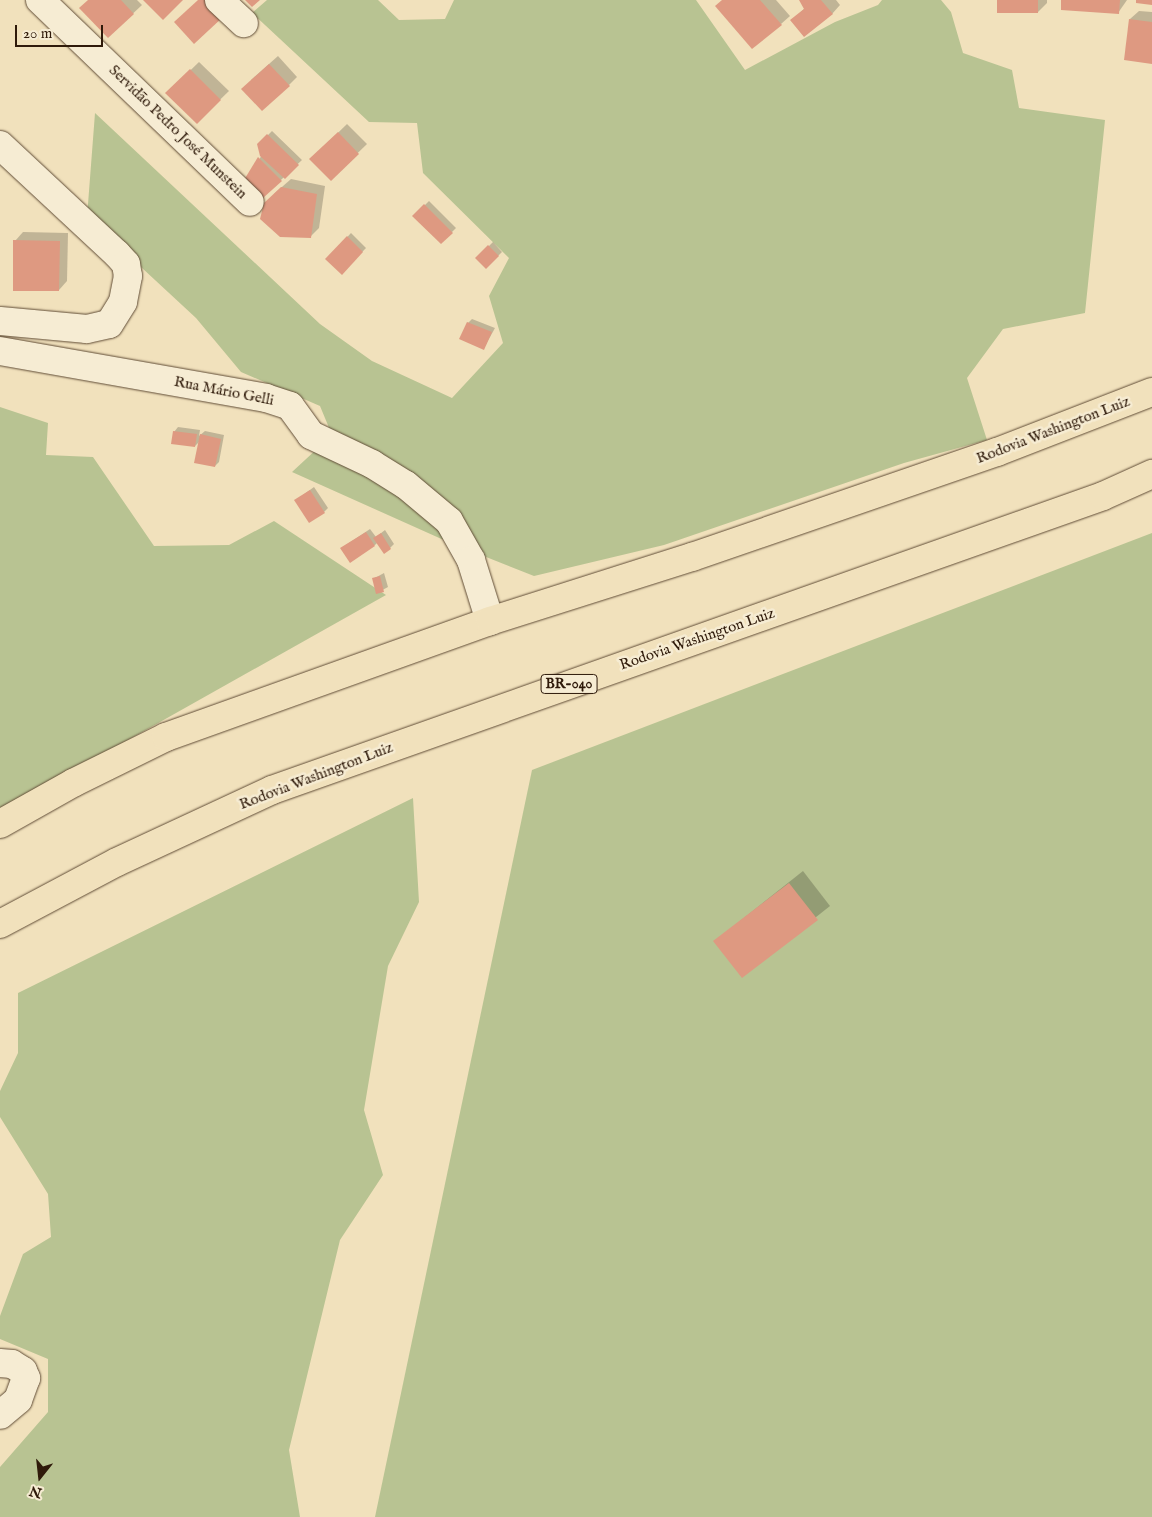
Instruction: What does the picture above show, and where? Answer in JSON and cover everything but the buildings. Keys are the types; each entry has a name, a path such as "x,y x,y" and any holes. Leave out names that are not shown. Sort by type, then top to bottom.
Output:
{"highway":[{"name":"Rodovia Washington Luiz","path":"0,824 73,783 166,737 490,621 757,535 997,452 1152,392"},
{"name":"Rodovia Washington Luiz","path":"0,924 117,862 272,790 1103,496 1152,474"}],"street":[{"name":"Servidão Pedro José Munstein","path":"40,0 250,202"},
{"path":"220,0 244,23"},
{"path":"0,145 117,254 126,264 128,276 123,302 109,324 87,328 0,321"},
{"name":"Rua Mário Gelli","path":"0,351 266,398 290,406 311,435 372,464 406,485 449,521 471,560 490,621"},
{"path":"0,1363 17,1367 26,1378 18,1400 0,1415"}],"green space":[{"path":"267,0 378,0 399,20 445,19 454,0 696,0 745,70 835,22 878,5 882,0 941,0 951,12 963,53 1012,70 1019,108 1105,120 1085,313 1003,329 967,378 987,440 904,463 664,545 534,576 446,541 292,472 332,435 320,406 241,372 196,318 87,217 95,113 320,324 372,361 452,398 503,343 489,296 509,258 423,173 417,123 369,122 252,13"},
{"path":"0,407 48,423 46,455 93,457 154,546 229,545 274,521 386,595 0,812"},
{"path":"1152,533 1152,1517 375,1517 532,770"},
{"path":"413,798 419,902 388,966 364,1110 383,1175 340,1240 289,1450 300,1517 0,1517 0,1467 48,1412 48,1359 0,1339 0,1316 23,1254 51,1237 48,1194 0,1117 0,1091 18,1053 18,993"}]}
